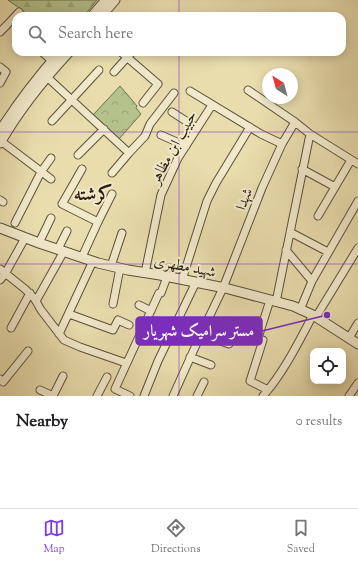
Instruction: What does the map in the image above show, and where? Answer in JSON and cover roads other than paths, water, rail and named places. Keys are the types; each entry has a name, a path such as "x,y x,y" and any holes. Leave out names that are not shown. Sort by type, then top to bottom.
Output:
{"street":[{"path":"96,12 106,0"},
{"path":"104,12 114,0"},
{"path":"0,32 12,26"},
{"path":"46,56 54,63"},
{"path":"0,131 6,120 30,88 45,74 58,56"},
{"path":"54,63 64,56"},
{"path":"114,72 129,56"},
{"path":"131,56 158,84 143,102"},
{"path":"0,67 6,72 0,83"},
{"path":"52,121 99,70"},
{"path":"45,74 129,153"},
{"path":"248,90 310,134 358,164"},
{"path":"190,91 261,134 282,144"},
{"path":"112,173 145,136 150,124 174,93"},
{"name":"حبیب ابن مظاهر","path":"145,273 161,195 178,158 212,105"},
{"path":"172,112 197,128"},
{"path":"6,120 0,142 52,179"},
{"name":"شهدا","path":"173,396 200,334 223,288 262,188 282,144 295,122"},
{"path":"182,280 207,201 216,183 250,127"},
{"path":"78,155 104,129"},
{"path":"310,134 286,250 250,381 265,393 291,356 314,316 358,248"},
{"path":"161,135 186,146"},
{"path":"15,223 51,158"},
{"path":"318,216 351,160"},
{"path":"82,169 62,204 98,222"},
{"path":"302,169 335,187"},
{"path":"82,257 112,194"},
{"path":"300,310 312,281 358,201"},
{"path":"39,243 51,218"},
{"name":"شهید مطهری","path":"0,228 39,243 115,267 196,282 293,306 314,316 358,344"},
{"path":"36,301 61,250 67,231"},
{"path":"290,232 328,252"},
{"path":"113,304 115,267 122,233"},
{"path":"0,280 3,272 25,238"},
{"path":"286,250 312,281"},
{"path":"60,334 93,261"},
{"path":"3,272 30,293 64,340 126,363"},
{"path":"129,396 116,389 126,363 159,293 161,293 167,277"},
{"path":"144,396 161,354 196,282"},
{"path":"11,328 30,293"},
{"path":"139,305 151,311"},
{"path":"69,314 113,330 118,320 129,325"},
{"path":"349,338 358,323"},
{"path":"200,334 229,344"},
{"path":"2,380 28,351"},
{"path":"190,357 211,365"},
{"path":"40,390 53,396 63,376"},
{"path":"97,396 106,377"},
{"path":"197,396 204,382"},
{"path":"349,396 358,383"}],"place":[{"name":"مستر سرامیک شهریار","path":"327,315"}],"district":[{"name":"کرشته","path":"93,193"}]}
